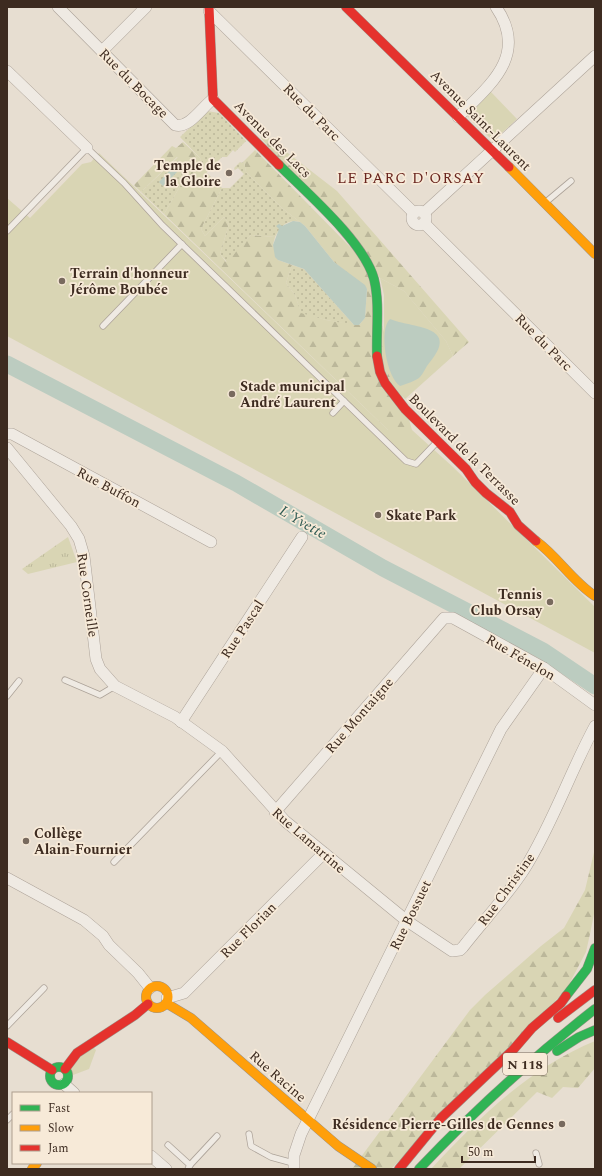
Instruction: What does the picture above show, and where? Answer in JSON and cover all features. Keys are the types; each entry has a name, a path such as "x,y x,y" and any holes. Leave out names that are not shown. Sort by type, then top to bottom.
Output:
{"main road":[{"name":"Avenue Saint-Laurent","path":"346,7 493,150 595,254"},
{"name":"Avenue des Lacs","path":"209,9 213,99 345,232 361,250 371,268"},
{"name":"Boulevard de la Terrasse","path":"371,268 377,293 376,354 380,373 388,389 398,402 466,469 475,482 510,512 518,525 535,541 547,549 584,589 595,596"},
{"path":"513,1050 532,1028 561,1003 587,969 595,948"},
{"path":"160,987 166,991 167,1001 157,1008 148,1004 146,997 150,988 160,987"},
{"name":"N 118","path":"399,1169 441,1118 513,1050 595,990"},
{"name":"Rue Racine","path":"167,1001 191,1018 338,1146 362,1164 372,1169"},
{"path":"65,1069 77,1053 135,1015 148,1004"},
{"name":"N 118","path":"419,1169 459,1125 507,1079 560,1035 595,1009"},
{"path":"459,1125 477,1114 544,1059 579,1037 595,1030"},
{"path":"7,1042 52,1070"},
{"path":"52,1070 60,1067 65,1069"},
{"path":"52,1070 51,1079 59,1087 68,1077 65,1069"}],"street":[{"name":"Rue du Bocage","path":"58,7 175,125 185,125 213,99"},
{"path":"102,51 146,7"},
{"path":"458,117 487,88 503,65 509,42 502,16 496,7"},
{"name":"Rue du Parc","path":"209,9 421,216 595,393"},
{"path":"421,216 595,56"},
{"path":"7,71 87,148"},
{"name":"Rue Buffon","path":"7,434 12,434 211,542"},
{"name":"Rue Corneille","path":"7,448 71,526 79,539 84,556 96,659 100,669 115,686 181,722"},
{"name":"Rue Pascal","path":"181,722 302,537"},
{"name":"Rue Fénelon","path":"444,618 453,618 544,668 595,705"},
{"name":"Rue Montaigne","path":"275,812 444,618"},
{"name":"Rue Bossuet","path":"294,1166 296,1145 501,729 544,668"},
{"name":"Rue Lamartine","path":"181,722 222,750 275,812 407,921"},
{"name":"Rue Christine","path":"407,921 452,951 460,950 463,947 524,870 541,841 577,759 595,726"},
{"name":"Rue Florian","path":"167,1001 184,993 324,853"},
{"path":"7,878 84,920 103,936 109,945 138,973 150,988"},
{"path":"59,1087 72,1092"},
{"path":"152,1157 166,1169"}],"lane":[{"path":"7,231 87,148 124,183 182,244 406,461 416,464 438,441"},
{"path":"544,203 571,181"},
{"path":"103,326 182,244"},
{"path":"333,413 344,401"},
{"path":"7,696 19,680"},
{"path":"65,680 100,694 115,686"},
{"path":"114,862 222,750"},
{"path":"7,1026 44,988"},
{"path":"249,1134 251,1146 271,1157 294,1166"},
{"path":"168,1145 189,1167 217,1136"},
{"path":"536,1153 539,1164"}],"green space":[{"path":"490,91 517,119 493,141 466,115"},
{"path":"207,111 219,113 246,141 235,152 233,150 227,157 222,157 206,173 200,158 180,137"},
{"path":"262,133 337,191 469,342 453,356 446,341 404,291 380,278 261,138"},
{"path":"183,142 200,158 206,172 222,188 201,229 205,236 224,217 229,224 220,254 226,262 251,235 275,237 273,245 278,260 292,265 286,283 295,295 301,312 326,320 359,325 365,318 367,289 334,262 305,226 282,208 246,172 244,161 255,150 358,255 366,269 412,430 388,430 164,214 190,169 177,157 141,192 134,185 172,146 176,148"},
{"name":"Stade municipal André Laurent","path":"99,153 388,430 412,430 453,467 595,607 595,653 7,336 7,198 30,218 82,164 91,162"},
{"path":"178,157 190,169 164,214 141,192"},
{"path":"244,161 246,172 282,208 300,222 295,221 285,224 275,237 251,235 227,262 220,254 229,224 224,217 205,236 201,229 222,188 230,188 244,174 238,168 235,170 234,168 240,162 242,163"},
{"path":"292,265 304,269 354,325 326,320 301,313 295,295 286,283"},
{"path":"380,278 404,291 446,341 453,356 405,399 395,388 384,365 384,295"},
{"path":"68,537 77,562 28,574 22,569"},
{"path":"595,848 595,909 590,934 586,952 566,990 391,1169 352,1169 470,1010 541,946 564,928 585,890"},
{"path":"595,1041 595,1068 578,1088 563,1087 552,1098 537,1092 459,1169 431,1169 486,1113 506,1096 549,1065 571,1052"},
{"path":"90,1044 96,1050 89,1069 73,1075 69,1069"}],"shaded area":[{"path":"179,161 183,166 163,186 159,182"},
{"path":"293,221 300,222 305,226 334,262 365,285 367,289 365,318 359,325 354,325 304,269 278,260 275,257 273,245 279,229 276,226 279,224 282,226"},
{"path":"390,319 430,330 437,335 440,341 438,350 427,365 423,374 413,381 400,386 391,374 384,343 386,325"}],"waterway":[{"name":"L'Yvette","path":"7,364 236,483 383,568 543,651 595,686"}],"traffic: fast":[{"path":"279,165 347,234 368,265 374,279 377,298 377,356"},
{"path":"566,996 587,969 595,948"},
{"path":"419,1169 461,1126 504,1086 595,1009"},
{"path":"557,1051 579,1037 595,1030"},
{"path":"59,1067 65,1070 68,1076 65,1082 59,1085 53,1082 50,1076 53,1070 59,1067"}],"traffic: slow":[{"path":"509,167 595,254"},
{"path":"536,541 544,547 579,583 595,596"},
{"path":"157,986 165,989 168,997 165,1005 157,1008 149,1005 146,997 149,989 157,986"},
{"path":"166,1003 191,1018 338,1146 372,1169"},
{"path":"32,1169 36,1164"}],"traffic: jam":[{"path":"209,7 213,99 279,165"},
{"path":"346,7 509,167"},
{"path":"377,356 380,372 385,383 405,409 466,469 475,482 486,493 510,512 518,525 536,541"},
{"path":"558,1018 595,990"},
{"path":"399,1169 441,1118 513,1050 532,1028 561,1003 566,996"},
{"path":"65,1069 77,1053 135,1015 148,1004"},
{"path":"7,1042 52,1070"}],"place":[{"name":"Temple de la Gloire","path":"229,173"},
{"name":"Terrain d'honneur Jérôme Boubée","path":"62,281"},
{"name":"Stade municipal André Laurent","path":"232,394"},
{"name":"Skate Park","path":"378,515"},
{"name":"Tennis Club Orsay","path":"550,602"},
{"name":"Collège Alain-Fournier","path":"26,841"},
{"name":"Résidence Pierre-Gilles de Gennes","path":"562,1124"}],"district":[{"name":"LE PARC D'ORSAY","path":"411,178"}]}
